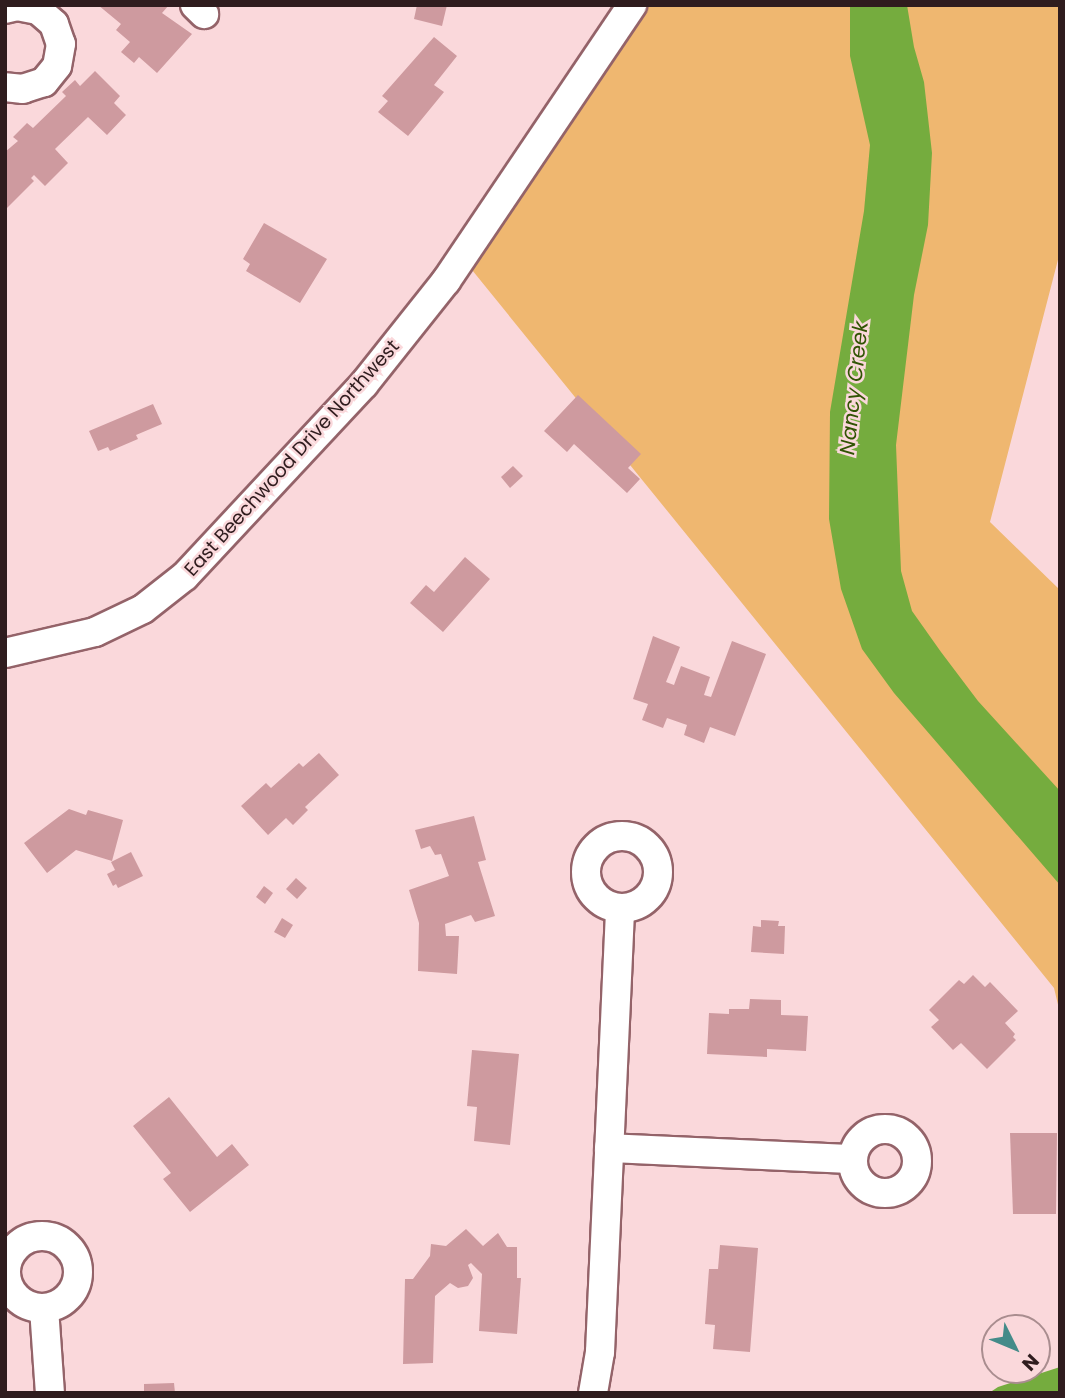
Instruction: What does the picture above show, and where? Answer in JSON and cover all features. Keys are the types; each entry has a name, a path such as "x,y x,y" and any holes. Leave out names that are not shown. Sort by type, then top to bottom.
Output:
{"street":[{"name":"East Beechwood Drive Northwest","path":"5,653 95,632 143,609 185,576 364,384 446,281 632,5"},
{"path":"5,86 23,89 44,82 51,75 61,55 59,34 47,16 28,6 9,7"},
{"path":"593,1393 601,1312 620,909"},
{"path":"609,1148 852,1159"},
{"path":"44,1308 50,1393"}],"shaded area":[{"path":"630,5 1060,5 1060,252 990,522 1060,590 1060,1013 1054,988 455,249"}],"water":[{"name":"Nancy Creek","path":"850,5 907,5 914,47 924,82 932,153 928,225 914,295 896,445 901,571 912,611 941,652 978,701 1060,791 1060,885 894,693 862,649 841,589 829,519 830,412 864,211 870,145 850,56"},
{"path":"1060,1367 1060,1393 989,1393 1007,1384 1051,1384 1051,1370"}],"building":[{"path":"98,5 169,5 162,13 192,34 157,73 139,57 134,63 121,52 130,42 116,30 121,24"},
{"path":"417,5 447,5 442,26 414,19"},
{"path":"434,37 457,56 434,85 444,92 408,136 378,112 388,101 382,96"},
{"path":"95,71 120,96 114,103 126,115 107,135 88,117 55,149 68,163 45,186 34,175 31,178 34,181 5,210 5,152 18,141 13,137 27,123 33,128 66,96 62,92 75,80 80,86"},
{"path":"264,223 327,259 300,303 246,271 250,264 243,259"},
{"path":"578,395 641,454 628,468 640,479 627,493 574,444 567,452 544,431"},
{"path":"153,404 162,424 136,435 138,439 110,451 108,447 98,451 89,431"},
{"path":"513,466 523,476 510,488 501,477"},
{"path":"465,557 490,579 443,632 410,603 426,585 434,592"},
{"path":"653,636 680,647 666,682 674,685 681,666 710,677 704,695 711,697 732,641 766,654 735,736 710,727 704,743 684,735 687,725 667,718 663,728 642,720 648,704 633,699"},
{"path":"319,753 339,775 305,807 308,810 293,825 286,818 268,835 241,806 266,783 271,788 299,763 303,767"},
{"path":"69,809 86,815 88,810 123,820 112,861 76,850 47,873 24,843"},
{"path":"474,816 486,860 478,862 495,916 475,922 471,915 445,924 446,936 459,936 457,974 418,971 419,923 409,890 449,876 441,854 435,855 430,846 421,849 415,830"},
{"path":"131,852 143,876 118,888 116,884 113,886 107,874 115,870 111,862"},
{"path":"296,878 307,888 297,899 286,889"},
{"path":"264,886 273,893 265,904 256,897"},
{"path":"282,918 293,925 285,938 274,932"},
{"path":"761,920 779,921 778,926 785,926 784,954 751,952 753,926 761,927"},
{"path":"973,975 985,987 990,982 1018,1011 1005,1023 1015,1034 1013,1037 1016,1040 987,1069 961,1043 953,1050 931,1027 939,1020 929,1010 959,980 964,984"},
{"path":"750,999 781,1000 781,1015 808,1016 806,1051 767,1049 767,1057 707,1054 709,1013 729,1014 729,1009 749,1009"},
{"path":"472,1050 519,1054 510,1145 474,1141 477,1107 467,1106"},
{"path":"169,1097 217,1157 232,1144 249,1165 190,1212 163,1179 171,1173 133,1126"},
{"path":"1010,1133 1057,1133 1056,1214 1013,1214"},
{"path":"466,1229 483,1246 498,1233 507,1247 517,1247 517,1278 521,1278 517,1334 479,1331 482,1274 471,1263 468,1265 473,1278 468,1286 458,1288 450,1283 435,1296 433,1363 403,1364 405,1279 413,1279 430,1256 431,1244 446,1246"},
{"path":"720,1245 758,1248 750,1352 713,1349 715,1325 705,1324 709,1269 718,1269"},
{"path":"174,1383 175,1393 144,1393 144,1384"}]}
